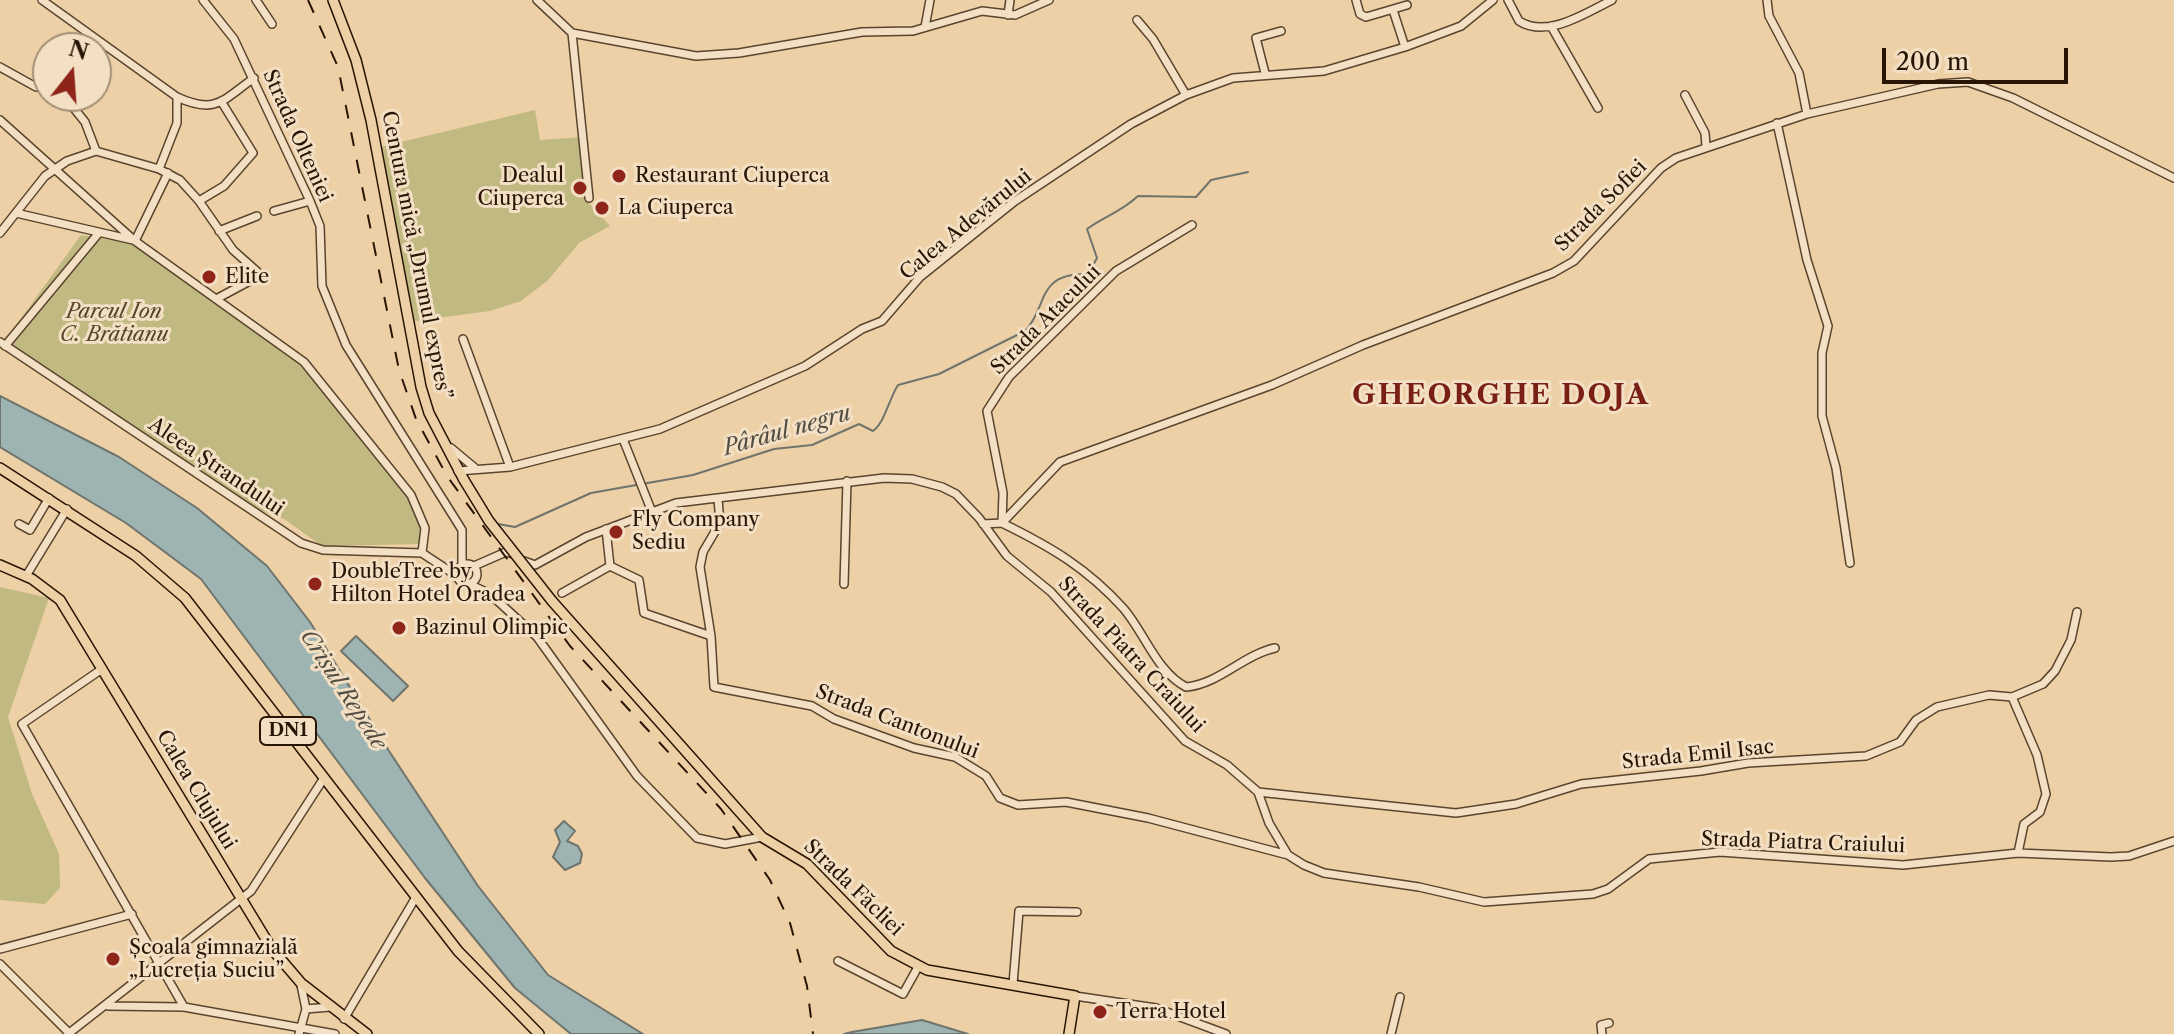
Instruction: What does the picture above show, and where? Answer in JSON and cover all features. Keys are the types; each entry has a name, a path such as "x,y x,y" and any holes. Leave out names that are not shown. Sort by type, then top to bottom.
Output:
{"main road":[{"name":"Centura mică „Drumul expres”","path":"333,0 356,60 371,120 421,387 461,476 489,521 552,601 762,837"},
{"name":"DN1","path":"0,468 151,566 185,598 458,951 539,1034"},
{"name":"Calea Clujului","path":"0,565 50,589 60,600 272,949 301,983 364,1033"},
{"name":"Strada Făcliei","path":"762,837 807,864 891,951 918,967 1075,996"},
{"path":"1069,1034 1075,996"}],"street":[{"path":"42,0 177,97 205,108 254,78"},
{"name":"Strada Olteniei","path":"203,0 228,29 310,201 320,226 322,286 346,345 462,530 470,568"},
{"path":"256,0 272,24"},
{"path":"537,0 572,33 696,56 925,27 982,11 1008,15 1049,0"},
{"path":"925,27 930,0"},
{"path":"1008,15 1010,0"},
{"path":"1356,0 1362,16 1407,5"},
{"name":"Calea Adevărului","path":"461,476 481,469 510,467 660,429 805,366 862,329 882,321 920,277 1015,201 1131,124 1186,95 1233,78 1265,73 1324,71 1405,47 1461,26 1493,0"},
{"path":"1508,0 1522,24 1551,26 1612,0"},
{"path":"1767,0 1769,16 1799,73 1807,114"},
{"path":"1393,10 1405,47"},
{"path":"1137,20 1153,39 1186,95"},
{"path":"1551,26 1598,108"},
{"path":"1265,73 1256,38 1281,31"},
{"path":"572,33 589,198"},
{"path":"0,67 32,85"},
{"name":"Strada Sofiei","path":"1002,523 1060,462 1272,385 1363,345 1553,273 1574,261 1661,168 1706,146 1807,114 1938,84 1968,82 2013,98 2174,178"},
{"path":"1685,95 1705,133 1706,146"},
{"path":"159,169 179,112 177,97"},
{"path":"199,201 224,186 253,153 221,101"},
{"path":"77,112 85,122 96,151"},
{"path":"0,120 135,241 304,362 405,486 421,511 425,528 422,553"},
{"path":"1777,123 1807,260 1828,326 1822,353 1822,416 1836,468 1850,563"},
{"path":"0,233 55,168 83,153 96,151 159,169 168,173 199,201 233,250 261,275 218,298"},
{"path":"135,241 168,173"},
{"path":"274,211 310,201"},
{"path":"16,213 135,241"},
{"path":"219,231 257,216"},
{"name":"Strada Atacului","path":"1002,523 1003,493 987,411 993,397 1009,377 1116,271 1192,225"},
{"path":"3,344 98,234"},
{"path":"463,339 510,467"},
{"name":"Aleea Ștrandului","path":"3,344 301,543 323,550 422,553 490,594"},
{"path":"623,439 652,512"},
{"path":"443,440 462,460 481,469"},
{"name":"Strada Piatra Craiului","path":"470,568 506,552 535,565 606,529 676,503 847,481 912,479 942,487 956,494 983,524 993,542 1051,592 1185,741 1227,765 1258,792 1269,823 1288,855 1324,873 1419,887 1484,902 1593,894 1608,889 1649,859 1720,852 1903,865 2018,853 2129,856 2174,841"},
{"path":"844,584 847,481"},
{"path":"19,524 30,530 49,498"},
{"path":"610,566 639,580 642,611 711,636 701,558 720,523 718,499"},
{"path":"26,576 67,509"},
{"path":"983,524 1002,523 1062,553 1099,583 1126,612 1164,668 1186,687 1206,681 1252,655 1275,648"},
{"path":"606,529 610,566"},
{"name":"Aleea Ștrandului","path":"434,559 470,568"},
{"path":"562,593 610,566"},
{"path":"457,576 470,568"},
{"path":"469,584 470,568"},
{"path":"470,568 490,594 537,637 637,776 697,838 725,844 762,837"},
{"name":"Strada Emil Isac","path":"1258,792 1456,813 1516,804 1581,784 1748,763 1866,756 1900,742 1916,720 1937,707 1989,695 2012,697 2043,684 2055,671 2071,640 2077,612"},
{"name":"Strada Cantonului","path":"711,636 714,687 812,706 834,719 914,748 955,757 986,776 1000,798 1018,805 1066,802 1148,818 1288,855"},
{"path":"102,669 22,724 132,914 156,963 184,1007"},
{"path":"2012,697 2037,755 2046,794 2040,812 2024,824 2018,853"},
{"path":"0,964 69,1034 251,891 324,778"},
{"path":"344,1019 416,897"},
{"path":"1013,984 1019,911 1077,912"},
{"path":"0,949 132,914"},
{"path":"838,961 903,994 918,967"},
{"path":"300,1030 306,1009 301,983"},
{"name":"Strada Făcliei","path":"1075,996 1156,1008 1226,1034"},
{"path":"1391,1034 1400,997"},
{"path":"104,1006 184,1007 335,1034"},
{"path":"306,1009 330,1007"},
{"path":"1602,1034 1601,1025 1609,1023"}],"green space":[{"path":"535,110 540,140 583,137 586,200 610,226 579,243 548,280 521,301 490,311 408,322 376,148"},
{"name":"Parcul Ion C. Brătianu","path":"81,235 136,243 299,364 403,488 422,519 421,544 322,546 284,519 245,505 4,342"},
{"path":"0,587 49,598 8,717 32,794 59,854 60,888 45,904 0,900"}],"water":[{"name":"Crișul Repede","path":"0,396 119,457 197,508 267,566 310,622 389,751 478,886 548,975 643,1034 571,1034 515,988 425,878 201,579 126,523 0,447"},
{"path":"356,636 408,686 393,701 341,651"},
{"path":"564,821 575,831 567,841 578,846 582,854 580,863 565,870 553,857 560,842 555,830"},
{"path":"922,1020 968,1034 844,1034 852,1032"}],"waterway":[{"name":"Pârâul negru","path":"498,524 515,527 591,493 693,475 774,449 812,445 859,424 873,431 881,422 898,385 939,374 1025,331 1051,285 1071,275 1088,274 1097,258 1087,229 1138,196 1196,197 1211,180 1248,172"}],"railway":[{"path":"308,0 338,67 399,370 416,419 447,476 570,646 721,809 770,880 790,923 807,986 813,1034"}],"place":[{"name":"Restaurant Ciuperca","path":"619,176"},
{"name":"Dealul Ciuperca","path":"580,188"},
{"name":"La Ciuperca","path":"602,208"},
{"name":"Elite","path":"209,277"},
{"name":"Fly Company Sediu","path":"616,532"},
{"name":"DoubleTree by Hilton Hotel Oradea","path":"315,584"},
{"name":"Bazinul Olimpic","path":"399,628"},
{"name":"Școala gimnazială „Lucreția Suciu”","path":"113,959"},
{"name":"Terra Hotel","path":"1100,1012"}],"district":[{"name":"GHEORGHE DOJA","path":"1501,396"}]}
